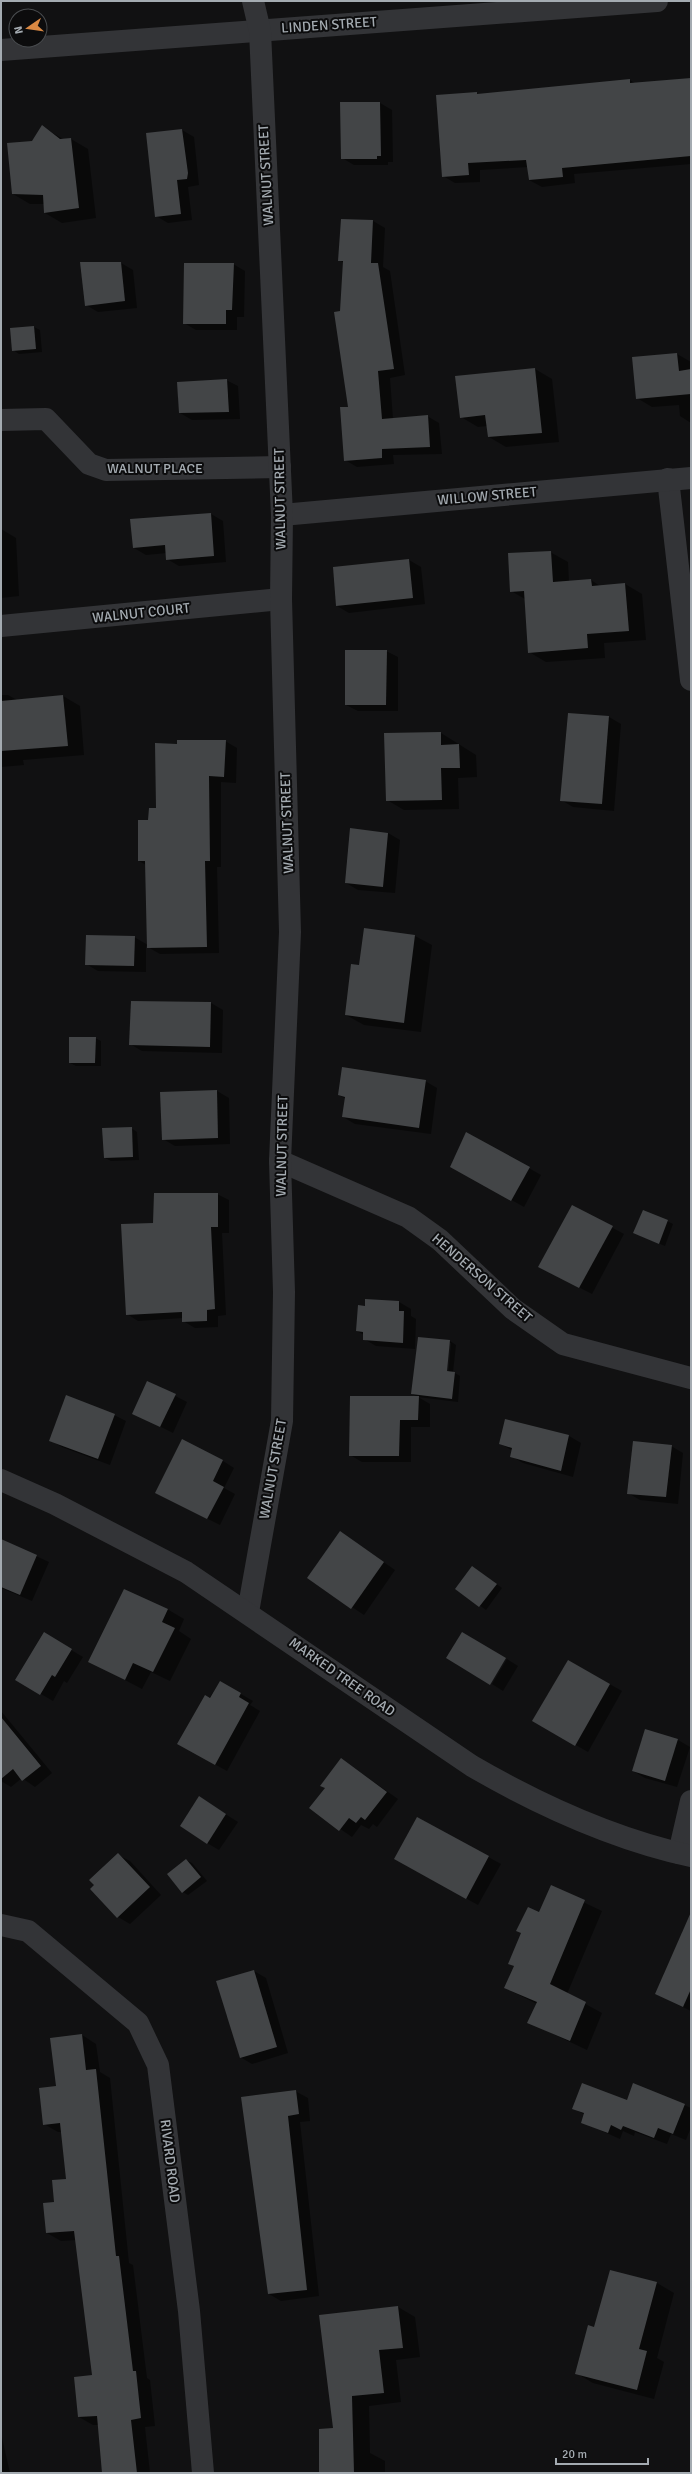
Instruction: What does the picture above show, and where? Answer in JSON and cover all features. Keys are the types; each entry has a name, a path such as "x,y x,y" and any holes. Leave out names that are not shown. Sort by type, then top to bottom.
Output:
{"street":[{"name":"WALNUT STREET","path":"248,1612 282,1421 284,1292 280,1161 290,932 281,599 282,515 260,31 252,1"},
{"name":"LINDEN STREET","path":"1,50 656,1"},
{"name":"WALNUT PLACE","path":"1,420 46,419 88,464 106,470 280,467"},
{"name":"WILLOW STREET","path":"282,515 691,478"},
{"path":"668,479 691,680"},
{"name":"WALNUT COURT","path":"1,626 281,599"},
{"name":"HENDERSON STREET","path":"280,1161 408,1217 440,1240 513,1309 563,1344 691,1378"},
{"name":"MARKED TREE ROAD","path":"1,1480 55,1504 186,1572 248,1612 472,1766 520,1794 614,1835 685,1855"},
{"path":"685,1855 691,1801"},
{"name":"RIVARD ROAD","path":"1,1925 28,1931 138,2023 158,2065 189,2311 203,2473"}],"building":[{"path":"691,78 691,156 562,168 563,177 529,180 526,160 468,163 469,175 442,177 436,95 477,92 477,94 630,79 630,83"},
{"path":"340,102 380,102 381,156 377,156 377,159 341,159"},
{"path":"42,125 60,139 71,138 79,208 44,213 43,195 12,194 7,143 32,141"},
{"path":"182,129 188,173 187,179 177,180 181,214 155,217 146,133"},
{"path":"341,219 373,220 371,263 378,263 394,369 378,371 382,419 428,415 430,447 382,449 382,458 344,461 340,407 348,407 334,312 340,311 343,261 338,261"},
{"path":"80,262 121,262 125,301 85,306"},
{"path":"184,263 234,263 232,310 226,310 226,324 183,324"},
{"path":"34,326 36,349 12,351 10,328"},
{"path":"677,353 679,371 691,369 691,394 636,399 632,357"},
{"path":"535,368 542,433 488,437 485,415 460,418 455,376"},
{"path":"227,379 229,412 179,413 177,382"},
{"path":"211,513 214,556 166,560 165,545 133,548 130,519"},
{"path":"551,551 553,582 591,579 592,586 625,583 629,631 587,634 588,648 528,653 524,591 510,592 508,553"},
{"path":"409,559 413,598 336,606 333,567"},
{"path":"345,650 387,650 386,705 345,705"},
{"path":"63,695 68,746 1,751 1,701"},
{"path":"568,713 609,716 602,804 560,801"},
{"path":"441,732 441,745 459,744 460,768 441,768 442,800 386,801 384,733"},
{"path":"177,740 226,740 224,777 209,776 210,861 205,861 207,947 147,948 145,861 138,861 138,820 148,820 149,808 156,808 155,743 177,744"},
{"path":"350,828 388,833 383,887 345,883"},
{"path":"364,928 415,935 404,1023 345,1015 351,964 359,965"},
{"path":"86,935 135,936 134,966 85,965"},
{"path":"131,1001 211,1002 210,1047 129,1045"},
{"path":"69,1037 96,1037 95,1063 69,1063"},
{"path":"342,1067 426,1080 419,1128 342,1117 345,1097 338,1095"},
{"path":"217,1090 218,1138 162,1140 160,1092"},
{"path":"132,1127 133,1157 104,1158 102,1128"},
{"path":"466,1132 530,1167 511,1201 450,1167"},
{"path":"154,1193 218,1193 218,1227 211,1227 215,1309 207,1310 207,1321 182,1322 182,1312 126,1315 121,1224 153,1223"},
{"path":"572,1205 613,1226 579,1288 538,1267"},
{"path":"643,1210 668,1220 659,1244 633,1233"},
{"path":"365,1299 399,1301 399,1311 404,1311 403,1343 363,1340 363,1332 356,1331 358,1305 365,1306"},
{"path":"418,1337 450,1340 447,1371 455,1372 452,1399 411,1394"},
{"path":"147,1381 176,1394 160,1427 132,1414"},
{"path":"66,1395 115,1414 98,1459 49,1441"},
{"path":"350,1396 419,1396 418,1420 400,1420 399,1456 349,1456"},
{"path":"505,1419 569,1435 561,1471 510,1457 512,1448 499,1444"},
{"path":"182,1439 223,1460 213,1481 224,1487 207,1519 155,1493"},
{"path":"633,1441 672,1445 666,1497 627,1494"},
{"path":"340,1531 384,1562 351,1609 307,1578"},
{"path":"1,1539 37,1555 20,1595 1,1587"},
{"path":"472,1566 497,1584 479,1607 455,1589"},
{"path":"124,1589 168,1609 162,1622 175,1628 153,1672 133,1663 125,1680 88,1662"},
{"path":"44,1632 72,1649 55,1677 52,1675 40,1695 15,1680"},
{"path":"462,1632 506,1658 490,1685 446,1658"},
{"path":"568,1660 610,1684 575,1746 532,1721"},
{"path":"220,1681 241,1693 239,1697 249,1703 215,1765 177,1744 205,1695 210,1698"},
{"path":"1,1717 41,1766 22,1781 13,1769 1,1779"},
{"path":"645,1729 678,1739 665,1781 632,1771"},
{"path":"341,1758 387,1792 365,1820 361,1817 356,1823 349,1818 339,1831 309,1808 325,1788 320,1786"},
{"path":"199,1796 226,1814 207,1844 180,1826"},
{"path":"417,1817 489,1856 466,1899 394,1859"},
{"path":"118,1853 150,1887 117,1918 90,1889 94,1885 89,1880"},
{"path":"186,1859 201,1877 182,1893 167,1874"},
{"path":"551,1885 585,1900 550,1984 586,2002 570,2041 527,2023 537,2002 504,1988 514,1966 508,1964 521,1933 516,1931 528,1907 539,1912"},
{"path":"691,1912 691,1989 683,2007 655,1994"},
{"path":"254,1970 277,2047 240,2058 216,1981"},
{"path":"82,2034 86,2070 96,2069 116,2256 119,2256 133,2371 136,2371 141,2418 131,2420 137,2473 102,2473 97,2416 78,2417 74,2377 92,2375 74,2231 46,2233 43,2203 54,2202 52,2180 66,2179 60,2123 43,2125 39,2088 56,2086 50,2038"},
{"path":"582,2083 627,2100 633,2083 685,2104 673,2134 658,2128 654,2138 623,2126 621,2130 611,2125 608,2133 581,2123 584,2113 572,2109"},
{"path":"296,2090 299,2114 288,2116 307,2290 268,2294 241,2097"},
{"path":"610,2270 657,2282 639,2349 647,2351 637,2390 575,2374 588,2325 594,2327"},
{"path":"398,2306 403,2348 379,2350 384,2393 352,2396 354,2473 319,2473 319,2429 333,2428 319,2315"}]}
